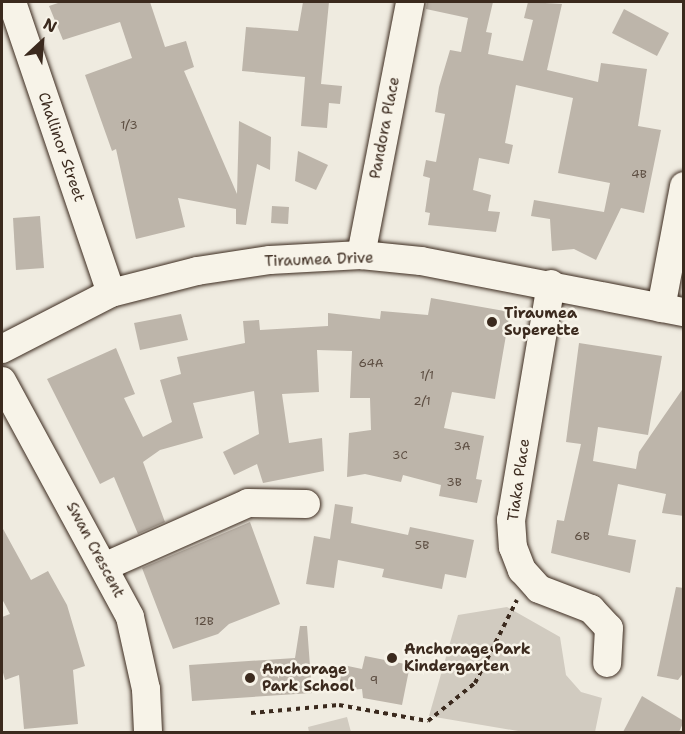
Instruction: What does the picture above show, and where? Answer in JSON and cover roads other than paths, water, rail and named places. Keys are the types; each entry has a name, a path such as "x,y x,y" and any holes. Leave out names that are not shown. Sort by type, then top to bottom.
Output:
{"street":[{"name":"Challinor Street","path":"12,2 111,293"},
{"name":"Pandora Place","path":"361,255 410,2"},
{"path":"672,310 684,186"},
{"name":"Tiraumea Drive","path":"2,348 111,293 249,263 361,255 551,284 672,310"},
{"name":"Tiaka Place","path":"551,284 510,520 513,548 522,570 539,589 591,609 609,628 608,663"},
{"name":"Swan Crescent","path":"2,381 106,566 130,617 139,649 148,732"},
{"path":"106,566 248,503 306,504"}],"place":[{"name":"Tiraumea Superette","path":"492,322"},
{"name":"Anchorage Park Kindergarten","path":"392,658"},
{"name":"Anchorage Park School","path":"250,678"}]}
